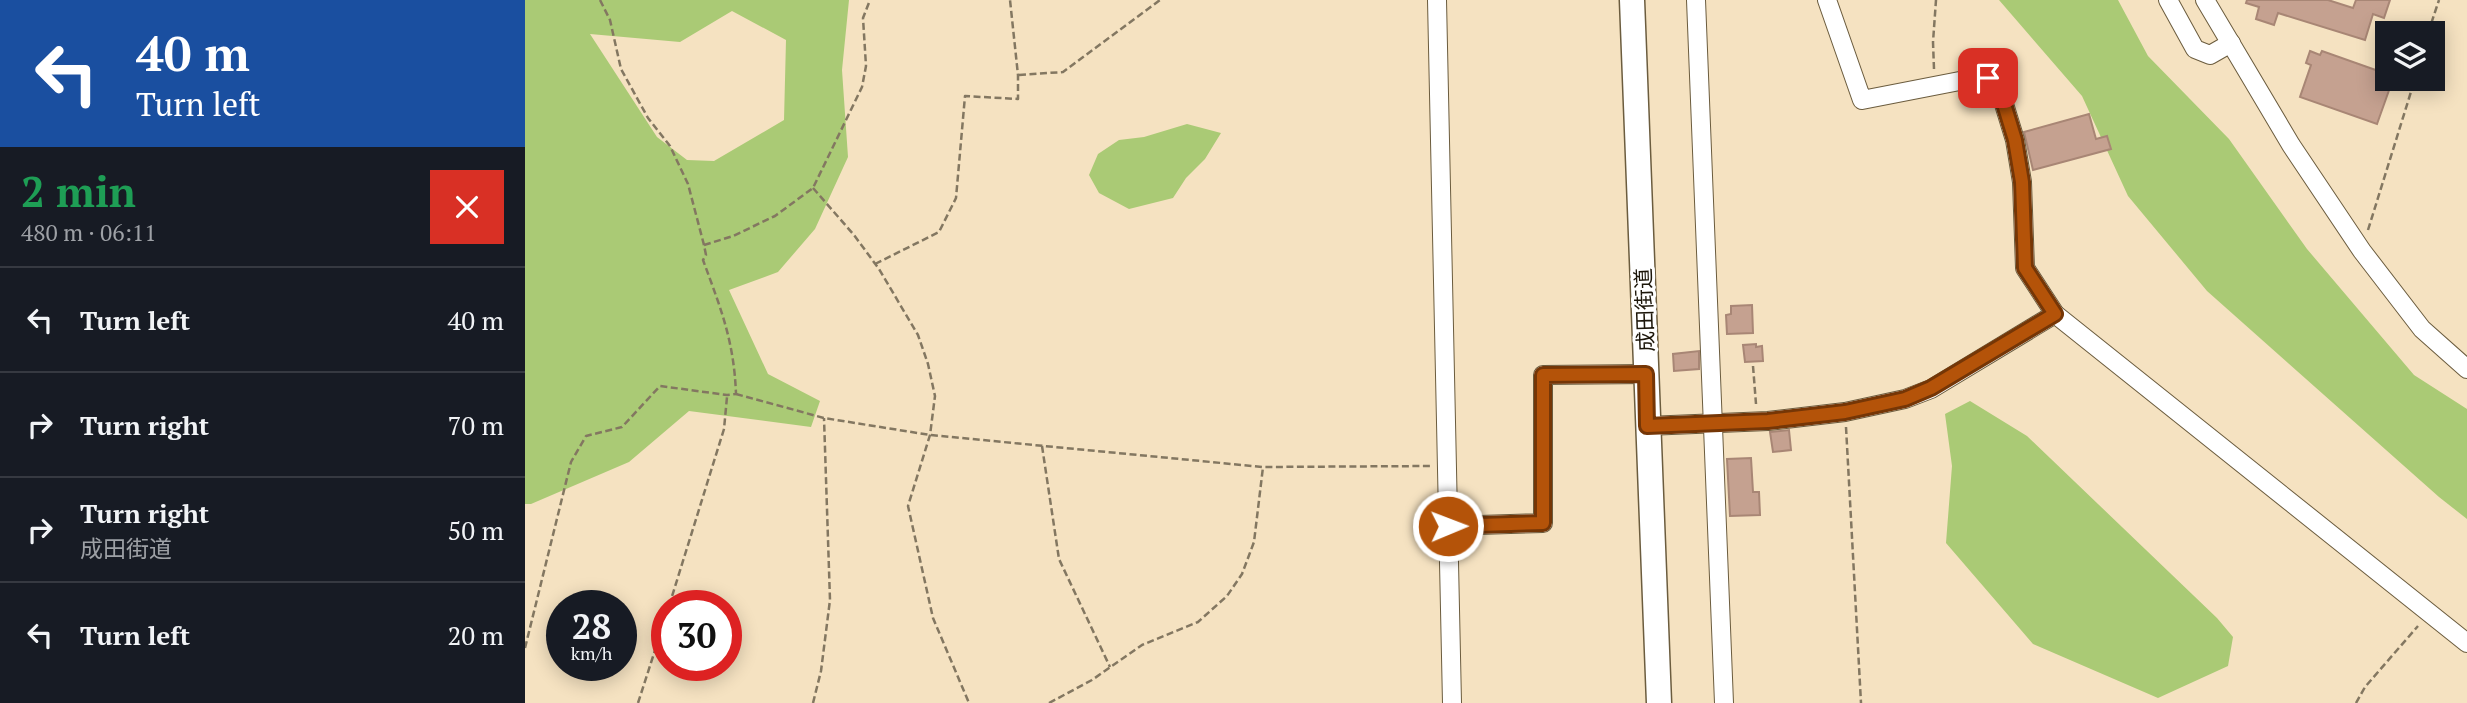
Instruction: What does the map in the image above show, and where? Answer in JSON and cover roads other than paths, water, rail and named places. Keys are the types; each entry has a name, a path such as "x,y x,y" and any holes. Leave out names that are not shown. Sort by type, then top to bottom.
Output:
{"highway":[{"name":"成田街道","path":"1632,0 1659,703"}],"street":[{"path":"1437,0 1452,703"},
{"path":"1696,0 1724,703"},
{"path":"1827,0 1862,100 1975,78 1988,78 2000,91 2015,140 2022,182 2025,268 2055,314 2467,643"},
{"path":"2168,0 2195,48 2210,55 2231,43"},
{"path":"2205,0 2291,145 2362,251 2422,329 2467,369"},
{"path":"1647,426 1757,421 1845,412 1905,399 1931,388 2055,314"},
{"path":"1448,526 1543,523 1543,375 1646,374"}]}
